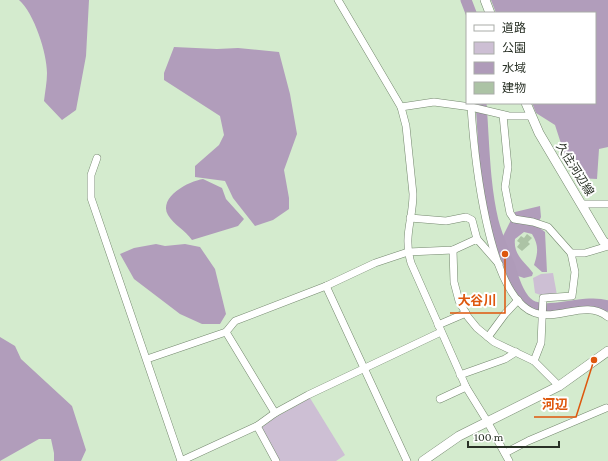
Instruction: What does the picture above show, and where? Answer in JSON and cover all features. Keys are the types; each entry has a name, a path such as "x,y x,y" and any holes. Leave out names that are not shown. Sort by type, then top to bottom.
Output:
{"main road":[{"path":"485,0 490,12"},
{"name":"久住河辺線","path":"526,104 531,116 561,171 603,241 608,246"},
{"path":"422,461 460,436 559,386 608,351"}],"street":[{"path":"338,0 401,107 407,136 413,194 406,242 408,252 460,375 488,421 509,461"},
{"path":"401,107 434,102 471,107 503,115 531,116"},
{"path":"471,107 477,179 492,246 507,282 518,300 530,311 593,310 608,317"},
{"path":"503,115 508,167 505,187 510,213 514,219 533,222 548,227 572,253 575,272 572,296 543,298 541,343 534,361"},
{"path":"97,158 91,175 91,198 181,461 258,426 275,413 364,368 441,332"},
{"path":"582,204 608,204"},
{"path":"410,218 446,221 466,217 472,220 477,239 499,264"},
{"path":"147,359 226,332 235,321 326,286 375,263 408,252 453,250 477,239"},
{"path":"572,253 585,253 608,246"},
{"path":"453,250 454,282 466,313 477,328 488,337 534,361 559,386"},
{"path":"326,286 407,461"},
{"path":"488,337 505,314 518,300"},
{"path":"438,324 466,313"},
{"path":"226,332 275,413"},
{"path":"460,375 505,359 516,352"},
{"path":"440,399 466,387"},
{"path":"505,453 528,441 606,408"},
{"path":"258,426 276,461"}],"green space":[{"path":"553,273 557,295 543,296 535,293 533,278 541,274"},
{"path":"310,398 345,455 336,461 279,461 261,428 274,418"}],"shaded area":[{"path":"19,0 89,0 86,56 76,110 62,120 44,101 47,73 45,55 39,34 30,14"},
{"path":"491,0 608,0 608,147 599,149 597,179 577,178 566,159 555,125 536,113 532,104 596,104 596,12 496,12"},
{"path":"174,47 217,49 238,48 279,52 290,94 297,134 284,170 289,198 289,209 273,220 255,226 233,198 225,181 195,177 195,166 219,145 224,135 220,116 164,80 164,73"},
{"path":"540,206 541,217 537,226 545,232 547,272 542,272 534,265 537,245 532,234 524,232 515,239 516,250 520,258 533,273 532,276 524,278 515,275 502,238 515,212"},
{"path":"156,244 165,246 185,244 200,247 215,269 226,314 220,324 202,324 180,314 134,279 120,254 134,248"},
{"path":"0,337 15,346 21,359 72,406 86,450 81,461 54,461 51,439 39,439 0,461"}],"water":[{"path":"203,179 222,188 226,199 244,219 238,226 192,240 170,219 166,208 167,202 176,191 190,183"}],"building":[{"path":"527,234 532,238 528,242 530,244 522,251 517,247 520,243 517,241 521,236 524,238"}],"waterway":[{"path":"466,0 471,12"},
{"path":"481,104 486,177 493,221 515,282 523,298 530,305 537,308 546,309 588,304 608,306"}],"place":[{"name":"大谷川","path":"505,254"},
{"name":"河辺","path":"594,360"}]}
